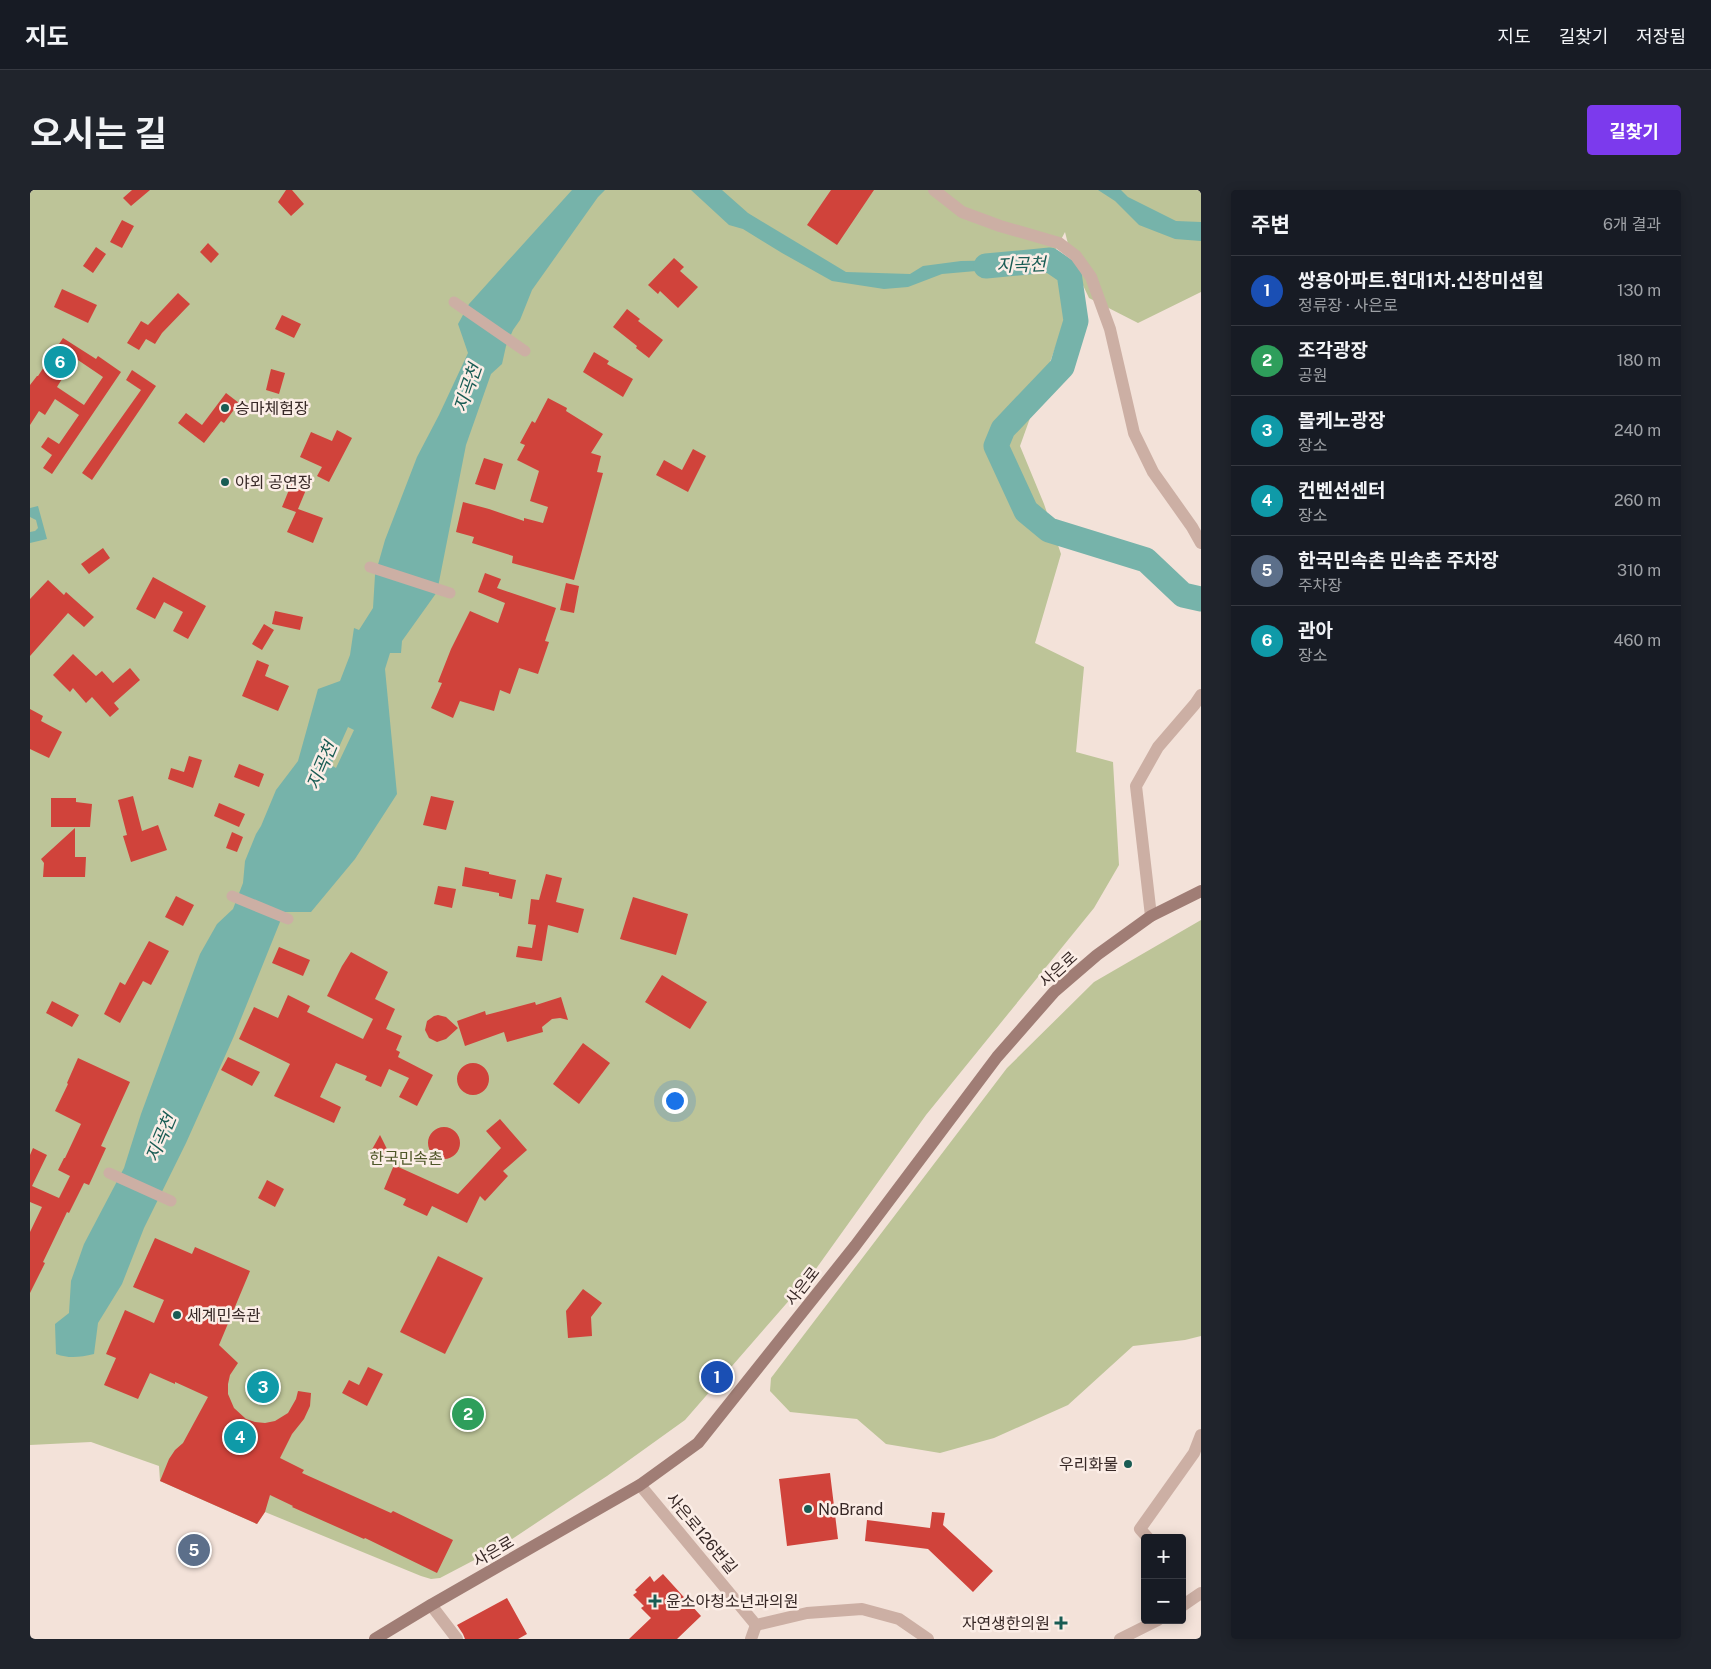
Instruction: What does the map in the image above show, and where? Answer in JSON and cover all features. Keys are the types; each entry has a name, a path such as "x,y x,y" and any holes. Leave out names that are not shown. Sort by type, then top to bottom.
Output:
{"main road":[{"name":"사은로","path":"375,1639 640,1485 698,1443 855,1246 997,1057 1054,992 1097,955 1151,916 1201,891"}],"street":[{"path":"934,190 962,212 1000,226 1059,243 1076,256 1091,277 1110,328 1134,433 1153,472 1192,527 1200,542"},
{"path":"454,302 525,351"},
{"path":"370,567 450,593"},
{"path":"1151,916 1136,786 1158,747 1201,695"},
{"path":"232,896 288,919"},
{"path":"110,1173 171,1201"},
{"path":"1144,1534 1140,1529 1194,1453 1201,1435"},
{"name":"사은로126번길","path":"640,1485 756,1625"},
{"path":"1186,1603 1201,1593"},
{"path":"431,1605 457,1639"},
{"path":"751,1639 756,1625 807,1613 862,1609 899,1619 928,1639"},
{"path":"1120,1639 1150,1624"}],"green space":[{"name":"한국민속촌","path":"30,190 1201,190 1201,292 1138,323 1089,298 1073,264 1065,232 1054,253 1026,254 1007,264 1050,260 1073,298 1020,446 1044,504 1061,554 1035,643 1084,667 1076,752 1113,762 1119,865 1094,908 926,1115 813,1273 685,1420 607,1476 503,1545 440,1578 431,1579 421,1576 265,1512 257,1524 160,1481 159,1466 91,1442 30,1445"},
{"path":"1201,920 1201,1336 1185,1340 1133,1346 1068,1405 994,1438 940,1453 886,1444 857,1419 790,1412 770,1391 771,1378 1007,1068 1094,982"}],"water":[{"path":"572,190 605,190 598,197 532,290 520,320 506,346 502,364 491,374 466,445 437,592 402,641 401,653 390,653 385,669 397,794 355,859 311,912 284,912 234,1036 186,1143 144,1228 122,1284 98,1323 94,1354 66,1357 56,1354 55,1324 69,1313 71,1281 84,1244 124,1168 141,1114 200,954 217,924 233,909 243,883 245,861 256,834 276,790 298,761 318,689 340,681 350,655 354,628 359,630 373,608 375,575 385,540 417,457 468,353 458,324 469,304","holes":["348,727 354,730 336,768 331,765"]},
{"path":"691,190 722,190 748,213 846,272 910,274 923,266 961,261 1026,260 1010,268 942,274 908,287 884,289 832,281 743,229 729,225"},
{"path":"1098,190 1121,190 1128,197 1176,221 1201,222 1201,241 1175,239 1139,225 1115,201"},
{"path":"38,506 47,539 30,543 30,532 38,528 36,520 30,517 30,508"}],"building":[{"path":"132,190 150,190 131,206 123,198"},
{"path":"286,190 292,190 304,204 291,216 278,202"},
{"path":"831,190 874,190 837,245 807,225"},
{"path":"122,220 134,226 122,248 110,242"},
{"path":"208,243 219,254 211,263 200,252"},
{"path":"96,247 106,254 93,273 83,266"},
{"path":"674,258 684,267 680,271 698,287 678,308 660,291 658,294 648,285"},
{"path":"62,289 97,305 88,323 54,307"},
{"path":"178,293 190,304 162,333 155,344 146,339 139,350 127,343 141,321 148,325"},
{"path":"627,309 640,319 638,321 663,340 649,358 613,327"},
{"path":"282,315 301,324 294,338 275,329"},
{"path":"63,338 96,359 98,356 121,372 52,474 43,468 52,455 41,447 48,437 59,444 79,415 55,399 45,415 39,411 30,425 30,385","holes":["75,358 103,377 84,405 57,387"]},
{"path":"594,352 609,361 607,364 633,379 623,397 583,372"},
{"path":"271,369 285,373 279,394 266,390"},
{"path":"132,370 156,386 92,480 82,473 141,390 126,380"},
{"path":"226,393 239,403 224,423 221,421 204,443 178,423 186,413 202,425"},
{"path":"548,398 567,408 566,411 603,434 591,453 601,456 597,472 603,473 574,580 512,563 513,556 472,543 474,537 456,532 463,502 524,521 524,518 543,523 548,507 530,501 539,471 517,460 525,445 520,443 532,421 535,423"},
{"path":"337,430 352,438 329,482 317,476 322,467 300,457 311,432 332,441"},
{"path":"693,449 706,456 688,492 656,475 664,460 682,470"},
{"path":"484,458 503,464 495,490 475,484"},
{"path":"293,480 308,485 298,509 323,518 313,543 287,532 296,512 282,507"},
{"path":"103,548 110,558 89,574 81,564"},
{"path":"485,573 501,579 497,588 556,608 545,641 549,642 538,674 519,668 510,694 500,690 494,711 460,701 453,718 431,708 442,683 438,682 451,649 470,611 498,623 505,603 478,592"},
{"path":"153,577 206,606 188,639 173,631 183,612 164,602 155,619 136,609"},
{"path":"48,580 64,595 66,592 94,617 84,627 68,613 30,656 30,599"},
{"path":"566,583 579,586 574,613 560,610"},
{"path":"275,611 303,617 300,630 272,624"},
{"path":"264,624 274,630 262,650 252,644"},
{"path":"73,654 96,676 102,671 113,683 130,668 140,680 114,703 119,709 110,717 92,697 86,703 73,688 70,692 53,675"},
{"path":"257,660 269,665 265,676 289,686 278,711 242,696"},
{"path":"30,709 43,716 41,721 62,732 49,758 30,749"},
{"path":"189,756 202,760 193,788 168,779 171,768 184,772"},
{"path":"239,764 264,774 259,787 234,777"},
{"path":"133,796 142,831 158,825 167,850 131,862 123,836 127,835 118,800"},
{"path":"431,796 454,801 446,830 423,825"},
{"path":"51,798 76,798 76,802 92,804 90,827 51,827"},
{"path":"219,803 245,814 239,827 214,816"},
{"path":"75,828 75,857 86,857 85,877 43,877 44,863 41,859"},
{"path":"232,832 243,837 237,852 226,848"},
{"path":"465,867 516,880 512,899 499,896 499,893 462,886"},
{"path":"546,874 562,878 556,902 584,909 578,933 548,925 542,961 516,957 518,946 532,948 536,925 528,924 531,899 539,900"},
{"path":"438,886 456,889 452,908 434,904"},
{"path":"176,896 194,905 183,926 165,917"},
{"path":"633,897 688,914 676,955 620,939"},
{"path":"149,941 169,951 151,985 143,981 120,1023 104,1014 120,982 125,985"},
{"path":"279,947 310,960 303,976 272,963"},
{"path":"351,952 388,972 375,999 395,1009 386,1029 402,1036 396,1050 400,1052 398,1057 433,1075 417,1106 399,1097 409,1078 389,1069 381,1087 365,1080 367,1076 336,1063 320,1097 341,1107 334,1123 274,1096 290,1064 239,1039 254,1007 278,1018 288,995 310,1006 307,1012 363,1039 373,1019 327,996"},
{"path":"662,975 707,1002 690,1029 645,1002"},
{"path":"561,997 568,1020 552,1019 542,1027 543,1032 507,1042 504,1032 465,1046 457,1021 485,1011 486,1015 535,1002 536,1005"},
{"path":"52,1001 79,1015 72,1027 46,1013"},
{"path":"438,1015 446,1017 458,1028 446,1039 437,1042 429,1038 425,1030 427,1021"},
{"path":"583,1043 610,1063 579,1104 553,1084"},
{"path":"228,1057 260,1072 252,1086 221,1070"},
{"path":"78,1058 130,1082 101,1146 106,1148 89,1185 84,1183 69,1213 67,1212 30,1293 30,1232 42,1207 30,1202 30,1155 33,1148 47,1155 32,1186 59,1198 70,1176 58,1170 81,1124 55,1111"},
{"path":"473,1063 479,1064 484,1068 488,1073 488,1085 484,1090 479,1094 473,1095 467,1094 462,1090 458,1085 457,1079 458,1073 462,1068 467,1064"},
{"path":"500,1119 527,1150 503,1171 508,1176 485,1201 480,1196 467,1223 432,1206 427,1216 403,1205 406,1199 384,1189 394,1165 458,1194 501,1148 486,1131"},
{"path":"444,1127 450,1128 455,1132 459,1137 459,1149 455,1154 450,1158 444,1159 438,1158 433,1154 429,1149 428,1143 429,1137 433,1132 438,1128"},
{"path":"380,1135 389,1153 375,1161 370,1153"},
{"path":"267,1180 284,1189 275,1207 258,1198"},
{"path":"155,1238 192,1254 195,1247 250,1271 219,1345 238,1363 230,1375 228,1384 228,1394 234,1408 246,1419 265,1423 275,1421 288,1413 298,1391 311,1393 310,1406 304,1419 292,1434 280,1458 304,1470 302,1473 391,1513 393,1511 453,1540 437,1573 365,1538 292,1507 270,1495 265,1512 257,1524 160,1481 169,1459 183,1443 208,1397 150,1373 138,1399 104,1385 116,1358 106,1354 125,1310 154,1323 164,1300 133,1287"},
{"path":"438,1256 483,1278 445,1354 400,1332"},
{"path":"583,1289 602,1303 591,1317 592,1336 568,1338 566,1311"},
{"path":"368,1367 383,1374 367,1406 342,1393 349,1380 359,1385"},
{"name":"NoBrand","path":"830,1473 838,1539 787,1546 779,1479"},
{"path":"932,1512 945,1513 943,1525 993,1571 973,1592 928,1549 865,1541 867,1520 930,1528"},
{"path":"663,1574 701,1616 677,1639 629,1639 651,1618 641,1608 644,1606 633,1595 637,1592 635,1590 650,1576 654,1582"},
{"path":"507,1598 527,1634 518,1639 465,1639 457,1625"}],"waterway":[{"name":"지곡천","path":"986,266 1050,260 1069,273 1076,321 1062,367 1003,429 996,446 1026,511 1049,530 1146,560 1183,595 1201,599"}],"place":[{"name":"관아","path":"60,362"},
{"name":"승마체험장","path":"225,408"},
{"name":"야외 공연장","path":"225,482"},
{"name":"세계민속관","path":"177,1315"},
{"name":"쌍용아파트.현대1차.신창미션힐","path":"717,1377"},
{"name":"볼케노광장","path":"263,1387"},
{"name":"조각광장","path":"468,1414"},
{"name":"컨벤션센터","path":"240,1437"},
{"name":"우리화물","path":"1128,1464"},
{"name":"NoBrand","path":"808,1509"},
{"name":"한국민속촌 민속촌 주차장","path":"194,1550"},
{"name":"윤소아청소년과의원","path":"655,1601"},
{"name":"자연생한의원","path":"1061,1623"}]}
